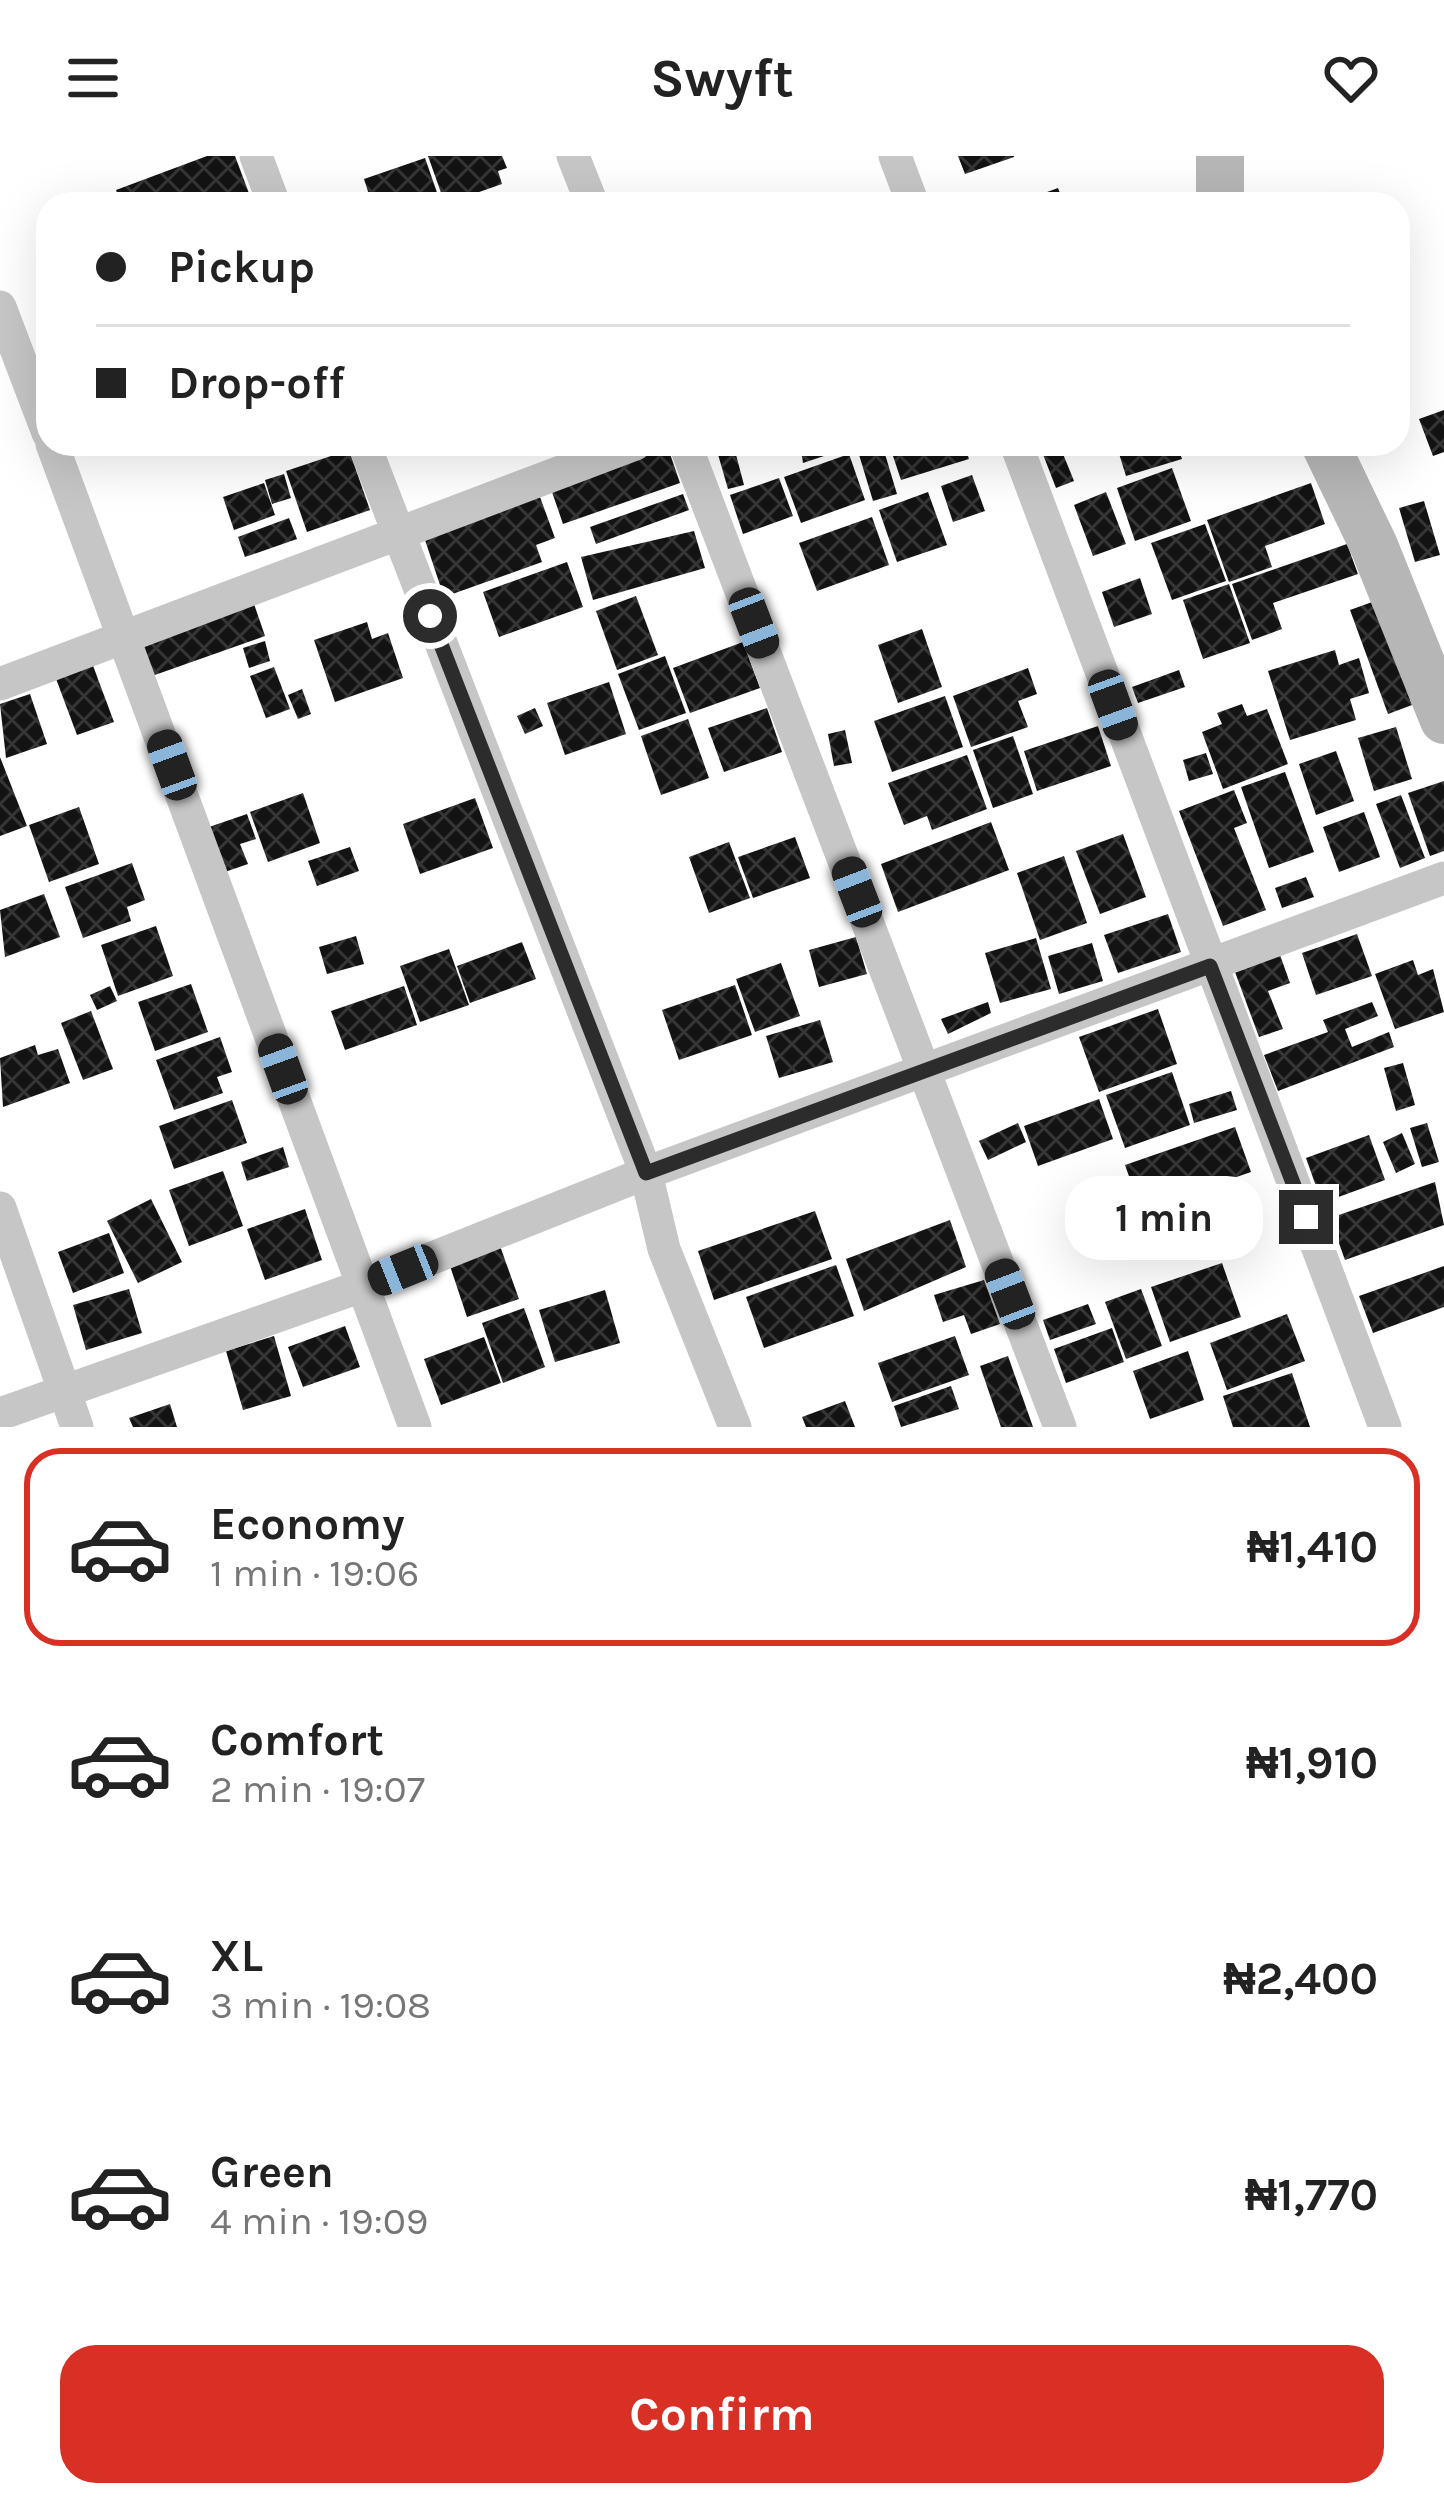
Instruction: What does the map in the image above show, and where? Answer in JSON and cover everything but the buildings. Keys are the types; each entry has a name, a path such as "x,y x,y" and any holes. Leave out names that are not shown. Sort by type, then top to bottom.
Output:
{"street":[{"path":"256,156 270,192"},
{"path":"573,156 587,192"},
{"path":"895,156 908,192"},
{"path":"1220,156 1220,192"},
{"path":"0,307 36,402"},
{"path":"57,456 415,1427"},
{"path":"369,456 646,1173 664,1249 734,1427"},
{"path":"0,684 602,456"},
{"path":"690,456 1060,1427"},
{"path":"1020,456 1385,1427"},
{"path":"1331,456 1374,545 1444,720"},
{"path":"0,1414 362,1286 646,1173 1444,878"},
{"path":"0,1208 77,1427"}],"route":[{"path":"430,616 646,1173 1210,966 1306,1217"}]}
